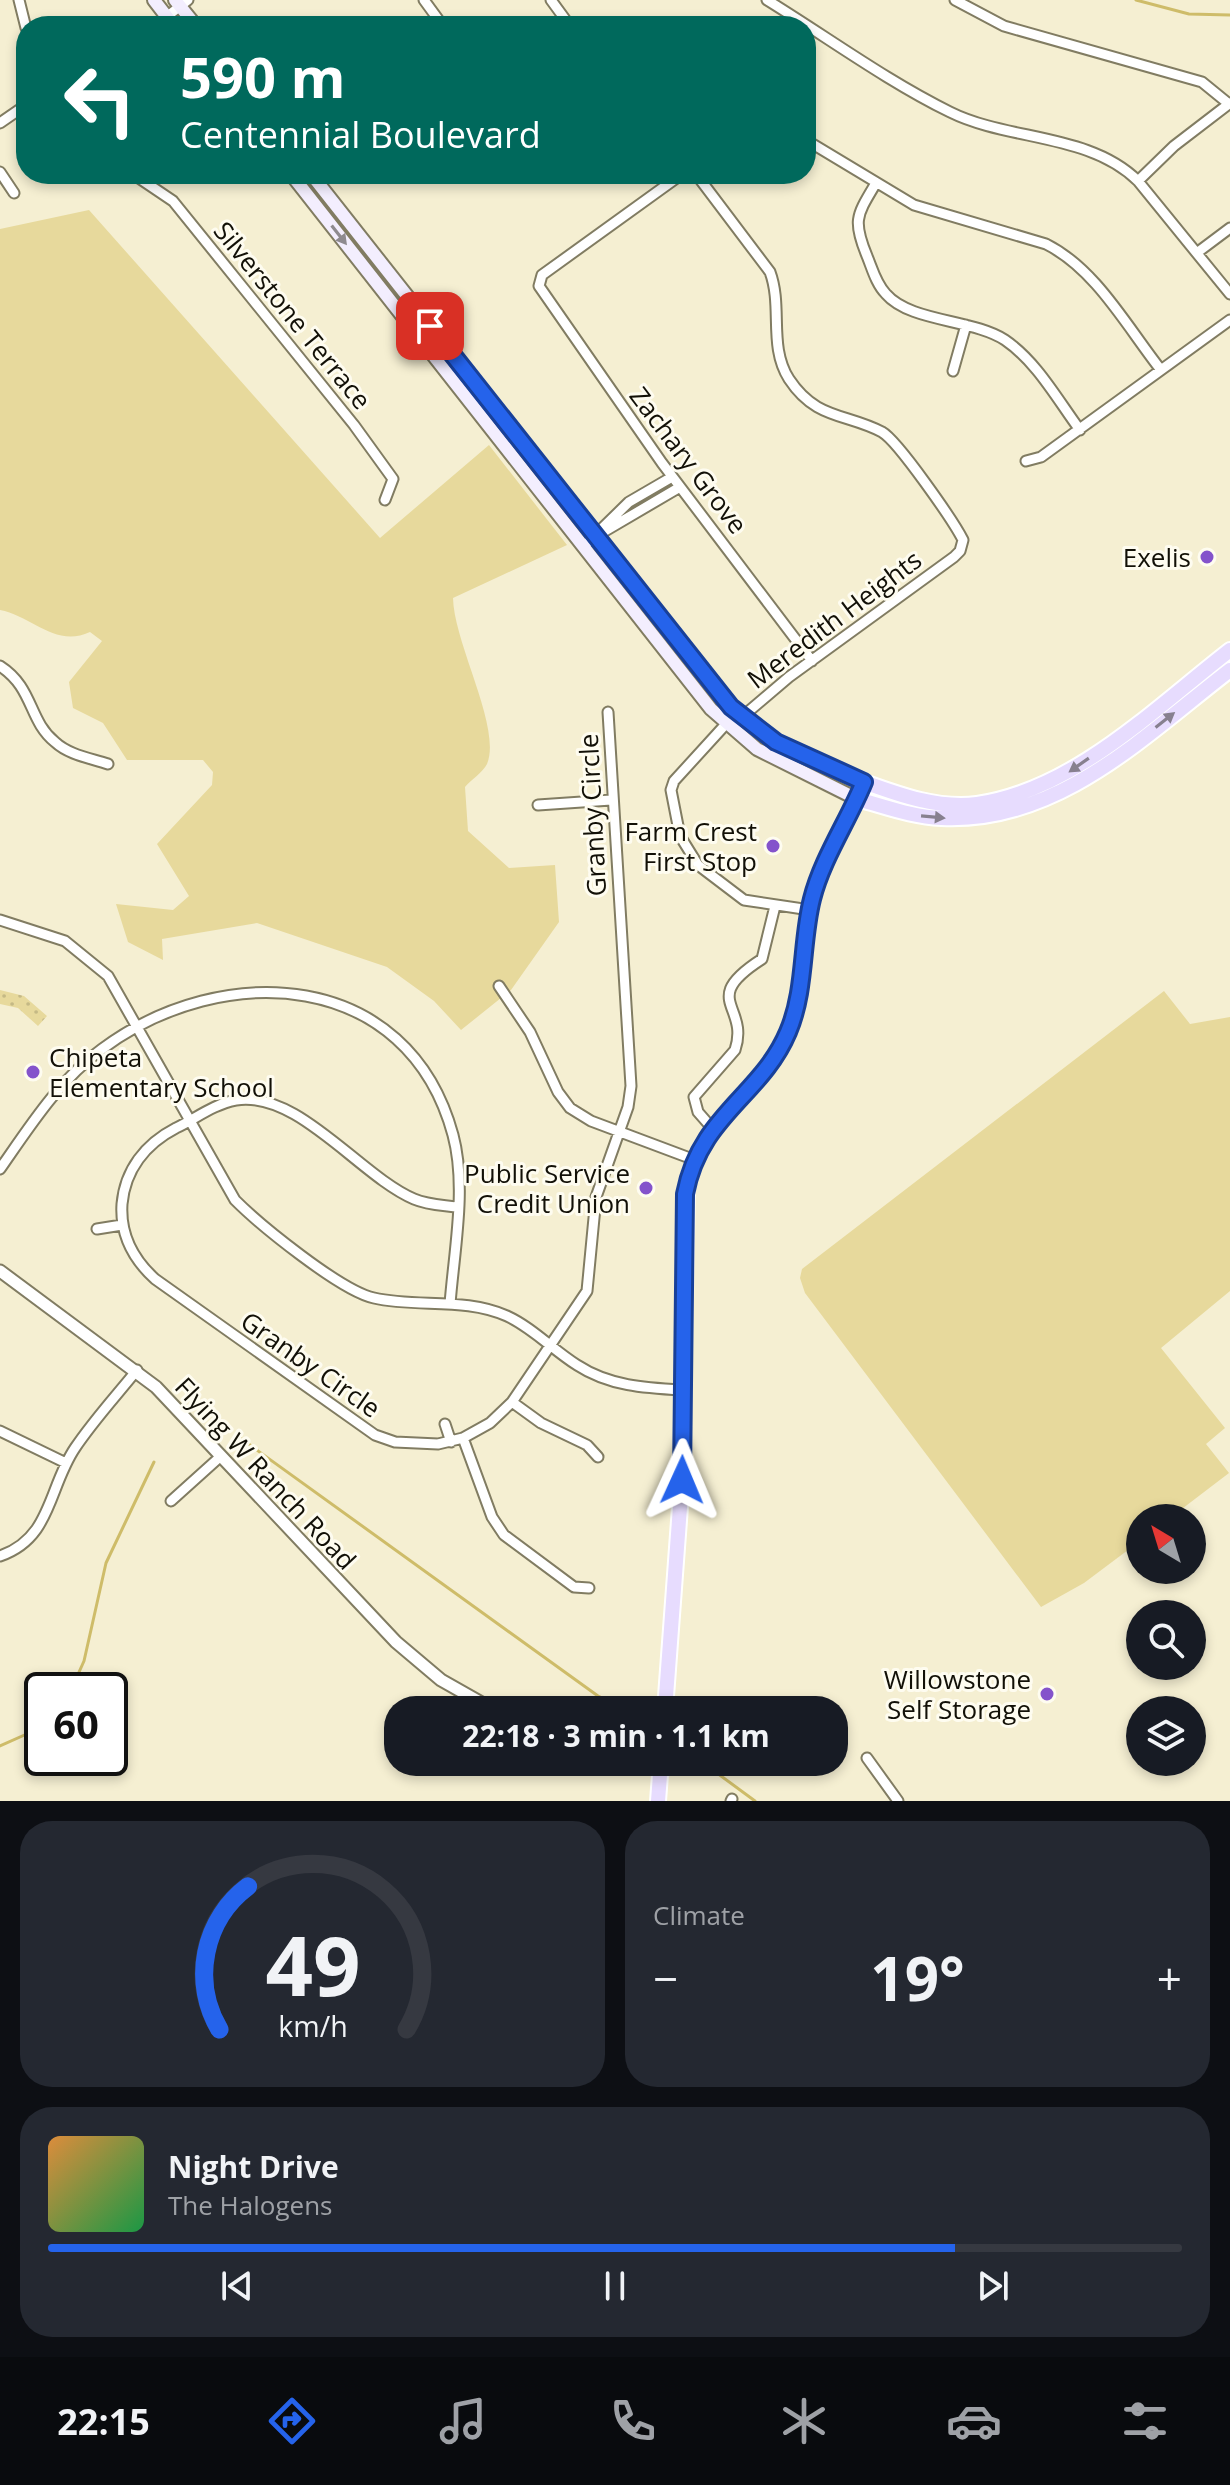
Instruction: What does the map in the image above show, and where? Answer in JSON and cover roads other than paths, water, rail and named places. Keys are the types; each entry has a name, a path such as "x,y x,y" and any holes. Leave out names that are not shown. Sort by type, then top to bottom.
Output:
{"main road":[{"path":"154,0 167,16"},
{"path":"299,184 726,724 769,756 857,799 939,818 982,817 1036,804 1082,781 1230,670"},
{"path":"319,184 709,682 742,717 776,742 904,797 939,803 975,804 1030,790 1077,767 1230,650"},
{"path":"666,1696 682,1480 685,1194 695,1160 712,1128 769,1065 790,1029 798,999 816,887 864,782"},
{"path":"658,1801 660,1776"}],"street":[{"path":"767,0 793,16"},
{"path":"955,0 1004,26 1202,82 1219,92 1229,104 1174,146 1138,181"},
{"path":"816,30 949,112 1106,159 1138,181 1230,294"},
{"path":"816,146 923,209 1046,244 1065,254 1084,271 1161,370"},
{"path":"0,172 14,193"},
{"path":"876,183 858,214 856,228 880,286 896,303 1000,337 1025,357 1080,430"},
{"name":"Silverstone Terrace","path":"148,184 173,201 354,425 393,479 385,500"},
{"name":"Zachary Grove","path":"668,184 542,275 540,290 672,477 812,661"},
{"name":"Meredith Heights","path":"704,184 770,272 774,292 775,338 788,377 801,395 826,413 890,437 961,535 963,545 954,557 812,661 742,717"},
{"path":"1198,252 1230,228"},
{"path":"1026,461 1041,457 1230,320"},
{"path":"953,371 966,325"},
{"path":"583,547 629,502 672,477"},
{"path":"595,537 680,487"},
{"path":"0,666 20,681 52,740 74,753 108,764"},
{"name":"Granby Circle","path":"122,1225 131,1252 155,1279 360,1427 395,1442 451,1442 490,1423 512,1402 587,1291 596,1197 630,1096 631,1070 611,800 608,712"},
{"path":"726,724 674,781 671,790 680,836 690,855 734,895 775,906 810,910"},
{"path":"538,805 611,800"},
{"path":"712,1128 698,1112 694,1097 735,1050 730,988 737,975 762,959 775,906"},
{"path":"0,920 53,934 77,948 108,976 235,1200 261,1224 345,1285 372,1298 450,1304 506,1316 576,1364 606,1380 633,1387 682,1390"},
{"path":"499,986 537,1043 563,1099 579,1114 695,1160"},
{"path":"0,1169 70,1076 103,1048 137,1026 188,1004 262,991 315,996 369,1019 414,1057 443,1104 457,1154 450,1304"},
{"path":"97,1229 122,1225 126,1181 137,1160 153,1142 233,1101 269,1102 293,1114 413,1199 456,1207"},
{"name":"Flying W Ranch Road","path":"0,1271 137,1370 407,1652 465,1696"},
{"path":"0,1556 23,1545 42,1524 66,1463 137,1370"},
{"path":"512,1402 541,1423 587,1445 598,1457"},
{"path":"445,1424 451,1442"},
{"path":"0,1431 66,1463"},
{"path":"463,1438 492,1517 504,1535 574,1587 589,1588"},
{"path":"171,1501 221,1456"},
{"path":"867,1758 898,1801"}],"waterway":[{"path":"1136,0 1189,14 1230,15"},
{"path":"236,1435 598,1696"},
{"path":"79,1672 106,1563 154,1462"},
{"path":"0,1746 24,1735"},
{"path":"721,1776 755,1801"}],"place":[{"name":"Exelis","path":"1207,557"},
{"name":"Farm Crest First Stop","path":"773,846"},
{"name":"Chipeta Elementary School","path":"33,1072"},
{"name":"Public Service Credit Union","path":"646,1188"},
{"name":"Willowstone Self Storage","path":"1047,1694"}]}
